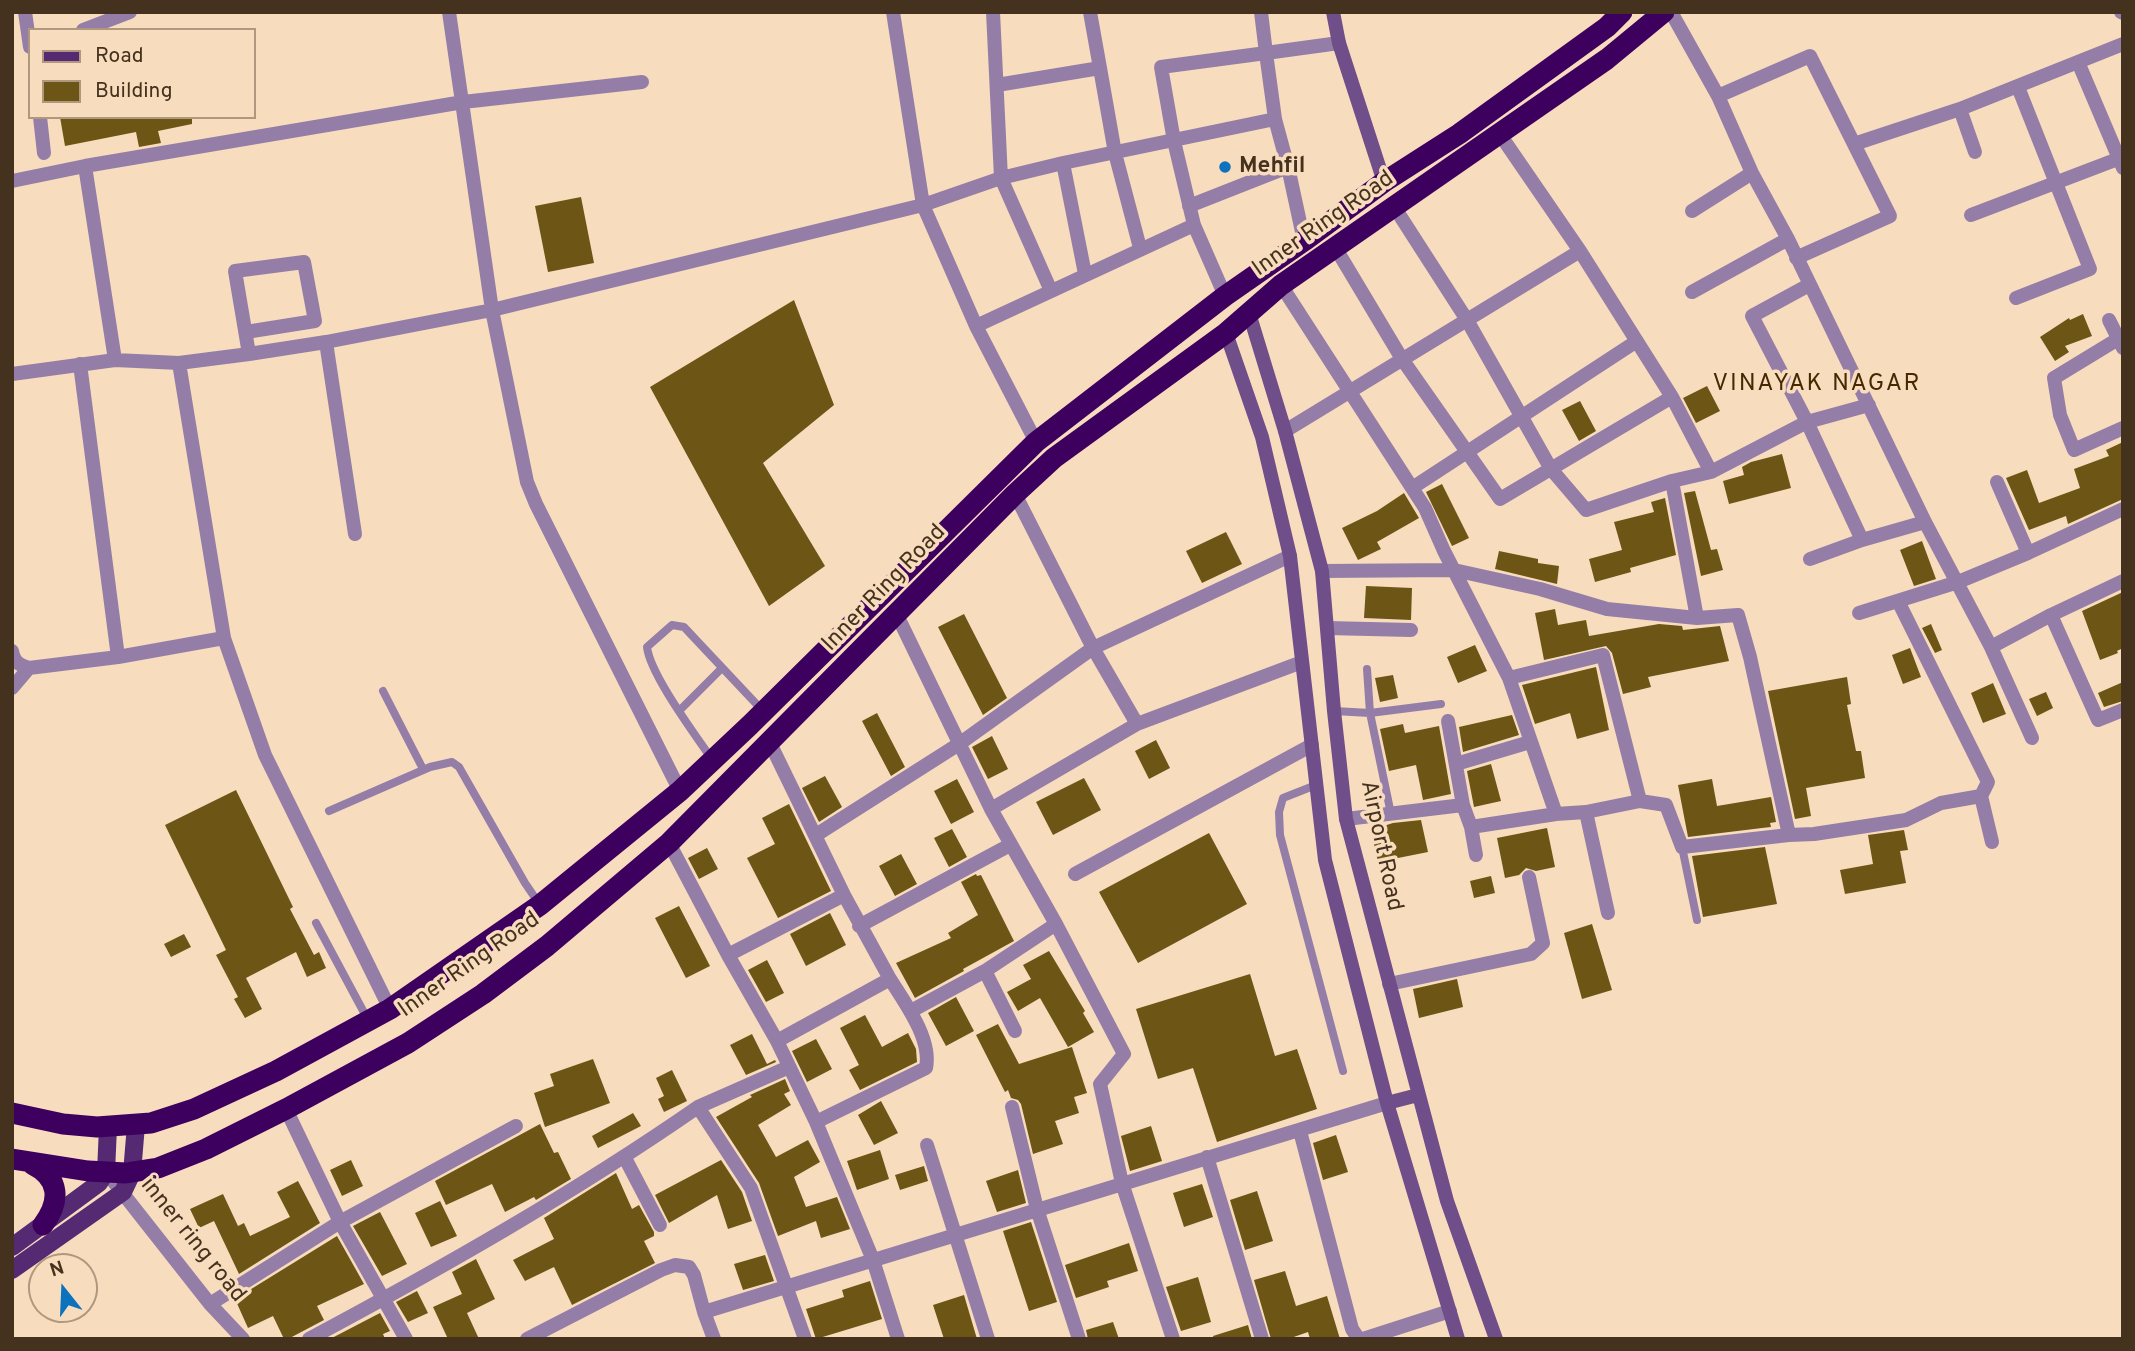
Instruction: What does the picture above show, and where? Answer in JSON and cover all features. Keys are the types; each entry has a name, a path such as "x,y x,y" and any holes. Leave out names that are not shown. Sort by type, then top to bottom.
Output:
{"highway":[{"name":"Inner Ring Road","path":"12,1113 63,1124 108,1127 151,1123 194,1109 276,1071 390,1009 540,905 680,791 1036,442 1225,296 1384,182 1460,134 1607,27 1622,12"},
{"name":"Inner Ring Road","path":"20,1161 106,1172 158,1168 206,1149 286,1109 408,1042 483,995 547,946 669,843 1015,494 1054,458 1226,333 1281,285 1593,69 1664,12"},
{"path":"1579,47 1593,69"},
{"path":"20,1161 43,1170 52,1182 56,1197 53,1212 43,1225"}],"main road":[{"path":"1333,12 1339,43 1384,182"},
{"name":"Airport Road","path":"1249,313 1285,431 1322,570 1346,819 1447,1200 1496,1339"},
{"path":"1226,333 1262,437 1290,556 1325,860 1387,1104 1458,1339"},
{"path":"1387,1104 1418,1095"},
{"name":"Inner Ring Road","path":"12,1270 123,1192 132,1172 136,1125"},
{"name":"Inner Ring Road","path":"12,1247 99,1183 106,1172 108,1127"}],"street":[{"path":"25,12 28,33"},
{"path":"88,28 130,12"},
{"path":"449,12 492,310 527,482 680,791"},
{"path":"893,12 923,205 976,326 1036,442"},
{"path":"993,12 1001,178 1052,291"},
{"path":"1090,12 1115,153 1140,248"},
{"path":"1261,12 1275,119 1304,241"},
{"path":"1671,12 1718,96 1752,173 1788,239 1925,522 1991,647 2032,738"},
{"path":"1225,296 1194,225 1174,141 1161,67 1339,43"},
{"path":"1854,144 2018,87 2123,44"},
{"path":"1718,96 1810,56 1890,216 1796,258"},
{"path":"1971,215 2121,161 2078,62"},
{"path":"997,85 1100,68"},
{"path":"12,181 85,166 463,102 642,82"},
{"path":"2016,298 2090,269 2018,87"},
{"path":"1960,108 1975,152"},
{"path":"40,119 44,153"},
{"path":"12,374 115,360 179,363 248,354 492,310 923,205 1001,178 1275,119"},
{"path":"1499,133 1580,251 1637,341 1672,397 1712,472"},
{"path":"1063,163 1085,274"},
{"path":"85,166 115,360"},
{"path":"1189,206 1288,167"},
{"path":"1692,211 1752,173"},
{"path":"1395,208 1466,320 1551,469 1586,510 1672,481 1712,472 1807,422 1869,405"},
{"path":"976,326 1194,225"},
{"path":"1692,292 1788,239"},
{"path":"1335,247 1402,359 1500,499 1672,397"},
{"path":"1285,431 1580,251"},
{"path":"246,332 315,321 304,262 235,271 248,354"},
{"path":"1281,285 1425,508 1509,678 1556,814"},
{"path":"1809,285 1752,316 1807,422 1862,540"},
{"path":"2109,320 2120,344 2054,378 2060,415 2074,450 2123,428"},
{"path":"1412,488 1637,341"},
{"path":"326,342 355,534"},
{"path":"179,363 224,638 265,755 390,1009"},
{"path":"80,364 118,657"},
{"path":"1672,481 1697,618"},
{"path":"1997,482 2028,553"},
{"path":"1015,494 1093,648 1137,724"},
{"path":"1859,613 1958,582 2123,509"},
{"path":"1810,559 1862,540 1925,522"},
{"path":"816,835 959,744 1093,648 1290,556"},
{"path":"1322,570 1454,570 1540,589 1607,609 1697,618 1738,615 1789,835"},
{"path":"1991,647 2123,581"},
{"path":"1898,601 1984,773 1987,782 1981,796 1992,842"},
{"path":"897,615 991,809 1056,924 1124,1054 1100,1084 1122,1183 1173,1339"},
{"path":"2051,615 2098,720 2123,709"},
{"path":"1327,628 1411,630"},
{"path":"12,651 14,660 29,668 118,657 224,638"},
{"path":"1509,678 1603,655 1640,801"},
{"path":"991,809 1137,724 1302,662"},
{"path":"12,688 29,668"},
{"path":"1448,721 1463,805 1471,827 1476,855"},
{"path":"1456,764 1530,742"},
{"path":"770,743 859,926 911,1011 929,1054 926,1068 816,1122"},
{"path":"1074,874 1312,745"},
{"path":"1471,827 1586,812 1640,801 1667,805 1682,847 1814,834 1906,820 1941,803 1981,796"},
{"path":"1346,819 1463,805"},
{"path":"1586,812 1608,913"},
{"path":"669,843 728,956 777,1041 816,1122 873,1260 898,1339"},
{"path":"859,926 1010,845"},
{"path":"1389,984 1531,954 1543,943 1529,877"},
{"path":"728,956 844,895"},
{"path":"911,1011 985,971 1056,924"},
{"path":"985,971 1015,1031"},
{"path":"777,1041 890,979"},
{"path":"309,1339 625,1158 698,1107 789,1067"},
{"path":"704,1312 1387,1104"},
{"path":"698,1107 751,1188 805,1339"},
{"path":"1012,1107 1037,1209 1079,1339"},
{"path":"286,1109 340,1222 406,1339"},
{"path":"210,1304 340,1222 516,1126"},
{"path":"1300,1131 1352,1329 1357,1338 1363,1339 1450,1311"},
{"path":"928,1145 988,1339"},
{"path":"1207,1157 1262,1339"},
{"path":"625,1158 660,1225"},
{"name":"inner ring road","path":"106,1172 210,1304 243,1339"},
{"path":"527,1339 675,1265 689,1268 694,1275 714,1339"}],"lane":[{"path":"712,761 648,658 647,647 672,625 684,627 763,712"},
{"path":"679,711 722,668"},
{"path":"1367,669 1370,713 1391,814"},
{"path":"383,691 423,769"},
{"path":"1334,711 1370,713 1441,704"},
{"path":"329,811 423,769 452,762 459,767 540,905"},
{"path":"1316,785 1283,797 1279,812 1280,835 1343,1071"},
{"path":"1682,847 1697,920"},
{"path":"316,923 368,1020"}],"building":[{"path":"60,119 192,119 192,124 158,131 161,143 139,147 136,132 65,146"},
{"path":"581,197 594,263 548,272 535,206"},
{"path":"794,300 834,405 763,463 825,566 769,606 650,387"},
{"path":"2083,314 2092,336 2065,346 2069,352 2055,361 2040,337 2069,318 2070,320"},
{"path":"1707,386 1720,411 1696,423 1683,398"},
{"path":"1580,401 1596,431 1579,441 1562,410"},
{"path":"2123,442 2123,499 2068,524 2066,516 2029,530 2006,478 2027,470 2039,503 2080,488 2074,469 2109,456 2106,450"},
{"path":"1782,454 1791,488 1729,504 1723,481 1744,475 1742,467 1751,462"},
{"path":"1442,484 1469,538 1452,546 1426,492"},
{"path":"1695,491 1711,550 1717,549 1723,570 1701,576 1684,493"},
{"path":"1404,493 1419,518 1377,542 1381,549 1358,560 1342,528 1377,511"},
{"path":"1665,498 1676,555 1630,568 1631,572 1595,582 1589,559 1622,550 1614,522 1654,512 1651,502"},
{"path":"1226,532 1242,564 1202,583 1186,551"},
{"path":"1922,541 1936,579 1914,586 1900,550"},
{"path":"1499,551 1538,559 1538,563 1559,566 1557,584 1495,569"},
{"path":"1366,586 1412,588 1411,620 1364,618"},
{"path":"2123,592 2123,648 2117,651 2118,653 2100,660 2082,611"},
{"path":"1555,609 1558,625 1586,620 1589,636 1659,624 1682,626 1683,630 1720,626 1729,661 1648,677 1651,687 1623,694 1612,653 1606,646 1544,660 1535,613"},
{"path":"964,614 1007,698 983,715 938,627"},
{"path":"1931,624 1942,650 1935,653 1922,628"},
{"path":"1475,645 1487,671 1458,683 1447,657"},
{"path":"1910,648 1921,677 1903,684 1892,655"},
{"path":"1596,667 1609,730 1577,739 1570,713 1535,724 1522,685"},
{"path":"1393,675 1398,698 1380,702 1375,678"},
{"path":"1847,677 1851,704 1847,705 1856,751 1861,751 1865,778 1806,788 1811,816 1795,819 1768,691"},
{"path":"2123,682 2123,701 2104,707 2098,693"},
{"path":"1993,683 2006,714 1983,723 1971,693"},
{"path":"2046,692 2053,708 2037,716 2029,699"},
{"path":"877,713 905,767 891,776 862,721"},
{"path":"1512,715 1519,735 1463,752 1459,727"},
{"path":"1403,724 1405,733 1439,726 1451,794 1423,800 1416,765 1389,771 1380,729"},
{"path":"992,736 1008,769 988,779 972,747"},
{"path":"1156,740 1170,768 1149,779 1135,751"},
{"path":"1491,764 1501,801 1474,807 1467,771"},
{"path":"825,776 842,807 819,822 802,788"},
{"path":"1084,778 1101,810 1053,835 1036,802"},
{"path":"957,779 974,812 951,824 934,791"},
{"path":"1712,779 1717,806 1771,797 1776,822 1770,823 1771,827 1688,837 1678,785"},
{"path":"236,790 293,907 290,909 314,955 319,952 326,968 307,977 296,952 246,978 262,1009 245,1018 234,999 238,997 216,955 226,950 165,825"},
{"path":"789,804 831,891 778,918 747,858 775,844 762,818"},
{"path":"1421,820 1428,852 1378,862 1371,830 1393,823"},
{"path":"1547,828 1555,867 1536,871 1526,868 1519,875 1505,878 1497,838"},
{"path":"952,829 967,857 949,867 934,838"},
{"path":"1904,830 1908,850 1900,851 1906,883 1845,894 1840,870 1873,864 1868,835"},
{"path":"1209,833 1247,904 1138,963 1099,892"},
{"path":"1765,847 1777,904 1703,917 1692,856"},
{"path":"707,848 718,869 699,879 688,858"},
{"path":"901,854 917,884 895,896 879,866"},
{"path":"976,874 981,875 1014,941 915,998 896,963 951,938 948,933 978,915 961,882"},
{"path":"1491,876 1495,893 1474,898 1470,881"},
{"path":"679,906 710,966 686,978 655,918"},
{"path":"830,913 846,945 806,966 790,934"},
{"path":"1592,924 1612,990 1582,999 1564,933"},
{"path":"184,934 191,947 171,957 164,944"},
{"path":"1049,951 1085,1011 1083,1013 1094,1032 1068,1047 1040,998 1018,1011 1007,992 1031,979 1023,965"},
{"path":"767,960 784,993 766,1002 748,970"},
{"path":"1250,974 1275,1056 1297,1049 1317,1109 1217,1142 1193,1068 1158,1079 1136,1009"},
{"path":"1457,979 1463,1007 1419,1018 1413,989"},
{"path":"956,997 974,1031 946,1046 928,1013"},
{"path":"865,1015 882,1047 908,1033 916,1049 917,1062 860,1090 849,1070 859,1065 840,1028"},
{"path":"998,1024 1019,1064 1072,1047 1087,1093 1074,1097 1079,1113 1055,1121 1063,1144 1033,1154 1021,1104 1011,1098 1008,1090 1005,1092 976,1035"},
{"path":"752,1034 767,1064 775,1060 776,1062 746,1075 730,1045"},
{"path":"816,1039 832,1069 807,1082 792,1051"},
{"path":"593,1059 610,1103 545,1127 534,1093 554,1086 550,1074"},
{"path":"672,1070 687,1101 664,1112 658,1099 664,1096 656,1078"},
{"path":"785,1079 790,1091 784,1094 791,1105 758,1125 776,1157 808,1140 820,1162 794,1177 806,1207 837,1197 850,1229 821,1238 816,1221 778,1236 759,1183 716,1117 752,1097 750,1095"},
{"path":"881,1101 898,1133 874,1145 858,1115"},
{"path":"633,1113 641,1126 598,1148 592,1136"},
{"path":"540,1124 571,1179 536,1200 534,1197 505,1212 492,1184 446,1205 435,1181"},
{"path":"1151,1126 1162,1161 1130,1171 1121,1136"},
{"path":"1336,1135 1348,1172 1323,1180 1313,1143"},
{"path":"880,1150 889,1179 857,1190 847,1161"},
{"path":"351,1160 363,1186 342,1196 330,1170"},
{"path":"721,1160 742,1192 752,1221 728,1229 717,1195 669,1223 655,1195"},
{"path":"924,1166 928,1181 900,1190 895,1175"},
{"path":"1018,1170 1026,1203 997,1212 986,1181"},
{"path":"616,1173 632,1209 639,1205 654,1232 654,1236 644,1241 655,1263 572,1305 554,1267 525,1281 513,1260 554,1239 544,1218"},
{"path":"298,1181 320,1223 239,1274 214,1221 199,1228 190,1209 223,1194 238,1226 244,1223 250,1236 290,1217 277,1192"},
{"path":"1202,1184 1213,1217 1184,1227 1173,1193"},
{"path":"1257,1191 1273,1241 1245,1250 1230,1200"},
{"path":"440,1201 457,1236 431,1247 415,1213"},
{"path":"380,1212 407,1264 382,1276 353,1226"},
{"path":"1031,1222 1057,1302 1029,1311 1003,1231"},
{"path":"337,1236 364,1284 317,1306 324,1320 288,1339 284,1339 273,1316 248,1328 235,1299"},
{"path":"1129,1243 1138,1271 1107,1281 1109,1287 1076,1298 1065,1265"},
{"path":"765,1255 774,1281 743,1290 734,1264"},
{"path":"476,1259 495,1299 467,1313 479,1339 448,1339 433,1307 462,1294 452,1272"},
{"path":"1285,1271 1296,1306 1327,1296 1340,1339 1310,1339 1308,1332 1288,1339 1271,1339 1254,1280"},
{"path":"1198,1277 1211,1322 1181,1331 1166,1287"},
{"path":"870,1281 882,1319 816,1339 806,1309 844,1297 842,1290"},
{"path":"417,1291 428,1313 408,1322 396,1302"},
{"path":"964,1295 977,1339 944,1339 933,1305"},
{"path":"380,1313 390,1331 383,1334 385,1339 330,1339"},
{"path":"1113,1322 1119,1339 1088,1339 1086,1330"},
{"path":"1248,1325 1252,1339 1214,1339 1213,1336"}],"place":[{"name":"Mehfil","path":"1225,167"}],"district":[{"name":"VINAYAK NAGAR","path":"1817,385"}]}
